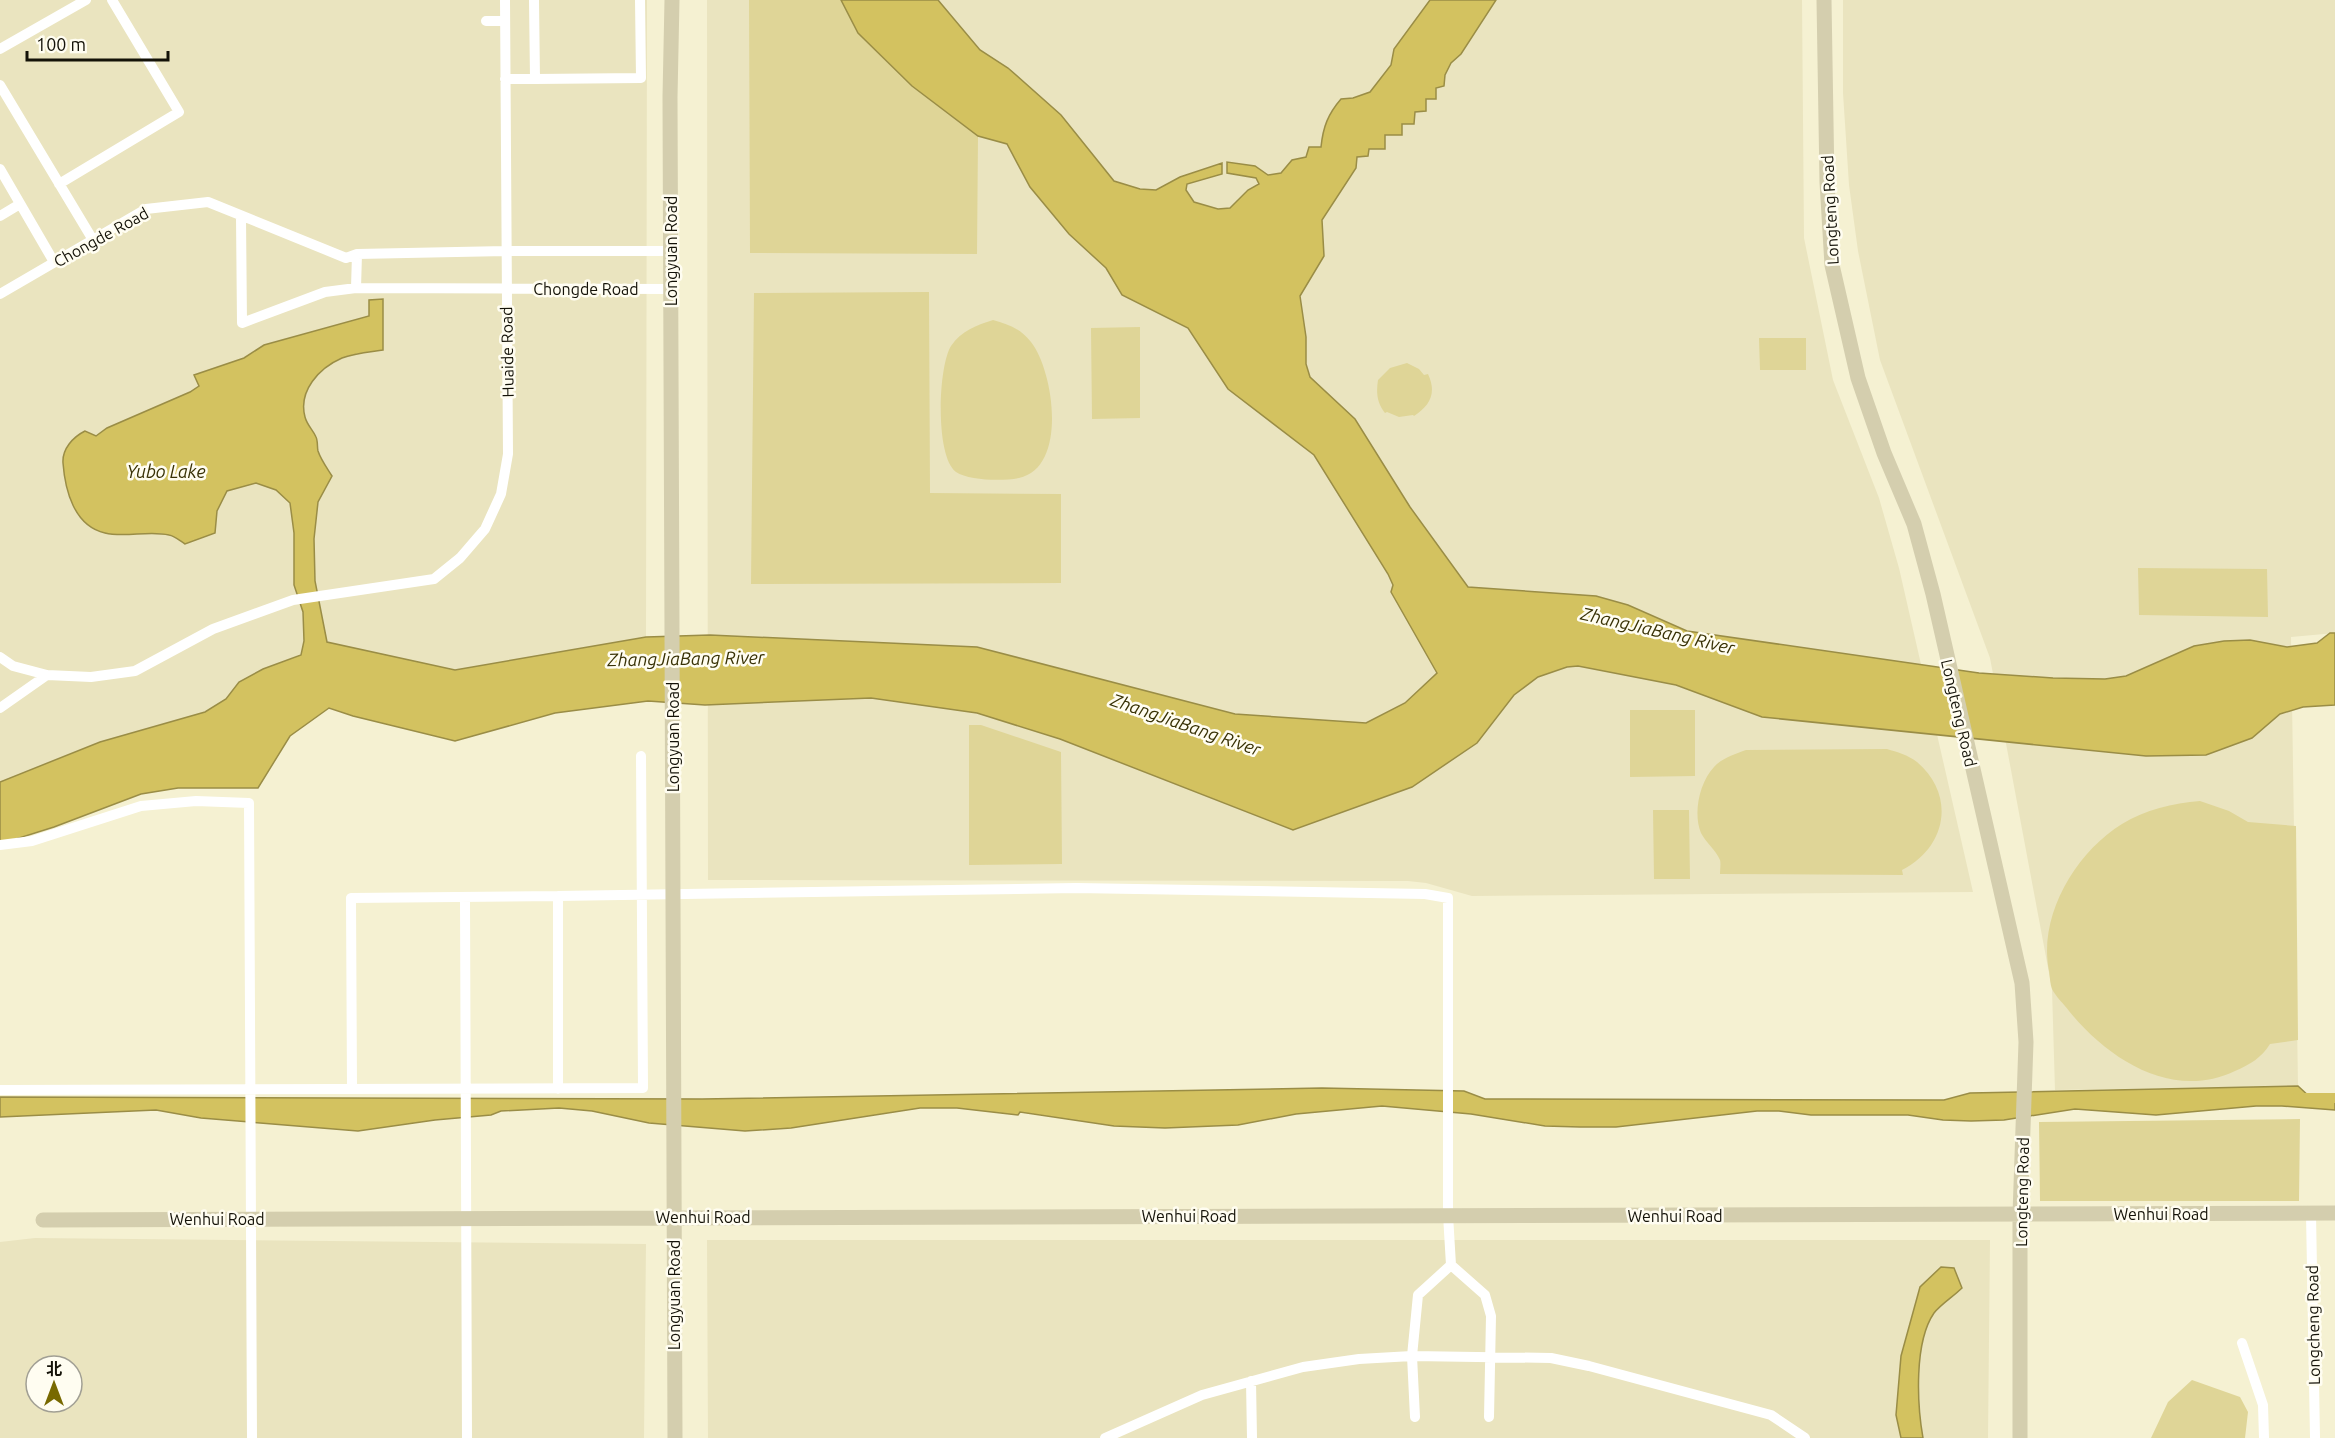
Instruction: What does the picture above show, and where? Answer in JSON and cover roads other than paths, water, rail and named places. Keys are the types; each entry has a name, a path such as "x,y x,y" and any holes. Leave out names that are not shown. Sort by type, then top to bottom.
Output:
{"main road":[{"name":"Longyuan Road","path":"672,0 675,1438"},
{"name":"Longteng Road","path":"1824,0 1827,182 1832,265 1858,378 1884,453 1914,524 2022,983 2026,1042 2020,1214 2020,1438"},
{"name":"Wenhui Road","path":"43,1220 2335,1213"}],"street":[{"path":"0,49 86,0"},
{"path":"59,184 179,112 112,0"},
{"name":"Huaide Road","path":"47,675 91,677 135,671 213,628 292,600 434,579 460,558 485,529 501,494 508,454 505,0"},
{"path":"534,0 535,79"},
{"path":"505,79 641,78 640,0"},
{"path":"486,21 505,21"},
{"path":"0,85 93,240"},
{"path":"0,169 54,262"},
{"name":"Chongde Road","path":"0,294 146,208 208,202 346,258 357,254 671,251"},
{"path":"0,216 20,204"},
{"name":"Chongde Road","path":"241,217 242,323 325,292 356,288 671,289"},
{"path":"356,288 357,254"},
{"path":"0,657 13,666 47,675"},
{"path":"0,708 47,675"},
{"path":"0,1090 643,1088 641,756"},
{"path":"0,845 32,841 54,835 141,806 196,801 249,803 252,1438"},
{"path":"352,1089 351,898 1076,888 1425,894 1448,898 1450,1265 1485,1296 1491,1316 1490,1417"},
{"path":"558,896 558,1089"},
{"path":"465,897 467,1438"},
{"name":"Longcheng Road","path":"2311,1213 2315,1438"},
{"path":"1415,1417 1412,1356 1418,1296 1450,1265"},
{"path":"2242,1343 2263,1405 2264,1438"},
{"path":"1105,1438 1202,1395 1303,1367 1359,1359 1490,1356 1551,1358 1589,1366 1771,1415 1805,1438"},
{"path":"1251,1382 1252,1438"}],"water":[{"path":"841,0 938,0 980,50 1008,68 1061,115 1114,181 1140,189 1156,190 1180,177 1222,163 1222,174 1187,184 1186,190 1194,202 1218,209 1230,208 1248,190 1259,184 1256,178 1227,173 1227,162 1255,166 1268,175 1281,173 1292,160 1306,157 1309,147 1321,147 1327,121 1336,105 1341,99 1353,98 1370,92 1391,65 1394,49 1430,0 1496,0 1461,54 1451,63 1445,75 1444,86 1436,88 1436,99 1426,99 1426,111 1415,112 1414,124 1402,124 1402,135 1385,135 1385,149 1369,149 1368,156 1357,157 1356,168 1322,220 1324,256 1300,296 1306,337 1306,364 1310,377 1355,419 1410,507 1468,587 1596,596 1628,605 1687,631 1979,673 2053,678 2105,679 2126,676 2194,646 2224,641 2250,640 2287,647 2317,643 2330,633 2335,633 2335,705 2303,707 2280,714 2252,738 2206,755 2146,756 1762,717 1676,685 1578,666 1567,667 1538,677 1514,695 1477,743 1412,787 1293,830 1060,739 977,713 871,698 705,705 648,701 555,713 455,741 329,708 290,736 258,788 178,788 141,794 54,827 0,844 0,782 100,742 205,712 226,699 239,682 263,669 301,655 304,641 303,612 294,585 294,533 290,503 276,490 256,483 227,491 217,511 215,533 185,544 173,536 161,534 105,533 86,523 73,505 66,484 63,463 64,453 69,444 85,431 96,436 107,428 190,392 199,386 194,375 244,358 264,345 369,316 369,300 383,299 383,350 352,355 334,362 318,374 305,398 306,420 316,437 321,458 332,476 318,502 314,539 315,581 327,642 455,670 646,637 710,635 977,647 1235,714 1366,723 1405,703 1437,673 1391,592 1393,585 1388,574 1314,455 1228,389 1188,328 1122,295 1106,268 1069,234 1030,187 1007,144 978,136 912,86 858,33"},
{"path":"2298,1086 2311,1098 2335,1098 2335,1110 2256,1106 2156,1115 2075,1109 2004,1120 1971,1121 1908,1115 1811,1115 1757,1111 1616,1127 1580,1127 1545,1126 1471,1114 1382,1106 1296,1114 1238,1125 1165,1128 1114,1126 1020,1112 1018,1115 957,1108 920,1108 791,1128 745,1131 649,1123 592,1111 559,1108 501,1111 491,1115 358,1131 201,1118 156,1110 0,1117 0,1097 702,1099 1322,1088 1464,1091 1485,1099 1944,1100 1970,1093"},
{"path":"1941,1267 1954,1268 1962,1288 1934,1313 1923,1340 1920,1356 1919,1408 1923,1438 1901,1438 1896,1415 1901,1356 1920,1287"}],"waterway":[{"path":"2296,1098 2335,1098"}],"water label":[{"name":"Yubo Lake","path":"166,471"},
{"name":"ZhangJiaBang River","path":"1658,630"},
{"name":"ZhangJiaBang River","path":"686,658"},
{"name":"ZhangJiaBang River","path":"1186,724"}]}
